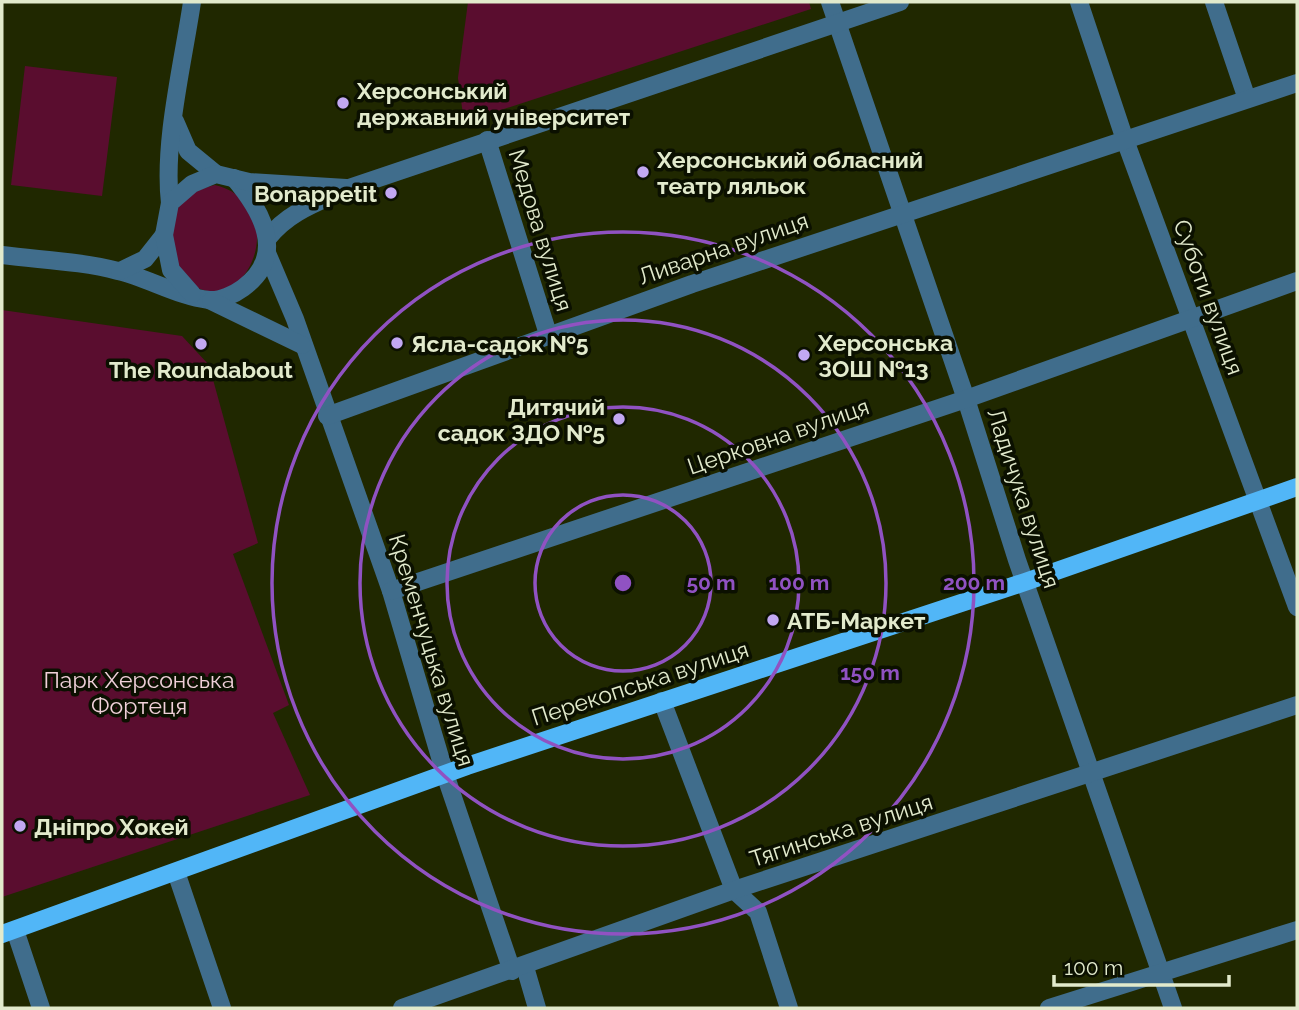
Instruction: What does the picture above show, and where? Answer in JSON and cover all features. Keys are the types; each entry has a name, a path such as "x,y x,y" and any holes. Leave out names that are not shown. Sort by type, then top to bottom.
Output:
{"main road":[{"name":"Перекопська вулиця","path":"8,932 445,774 1025,582 1297,487"}],"street":[{"path":"192,2 167,178 170,203 164,235 171,270 183,286 203,299 235,293 250,283 280,222 349,188 901,2"},
{"name":"Ладичука вулиця","path":"830,2 966,399 1025,582 1173,1008"},
{"name":"Суботи вулиця","path":"1079,2 1125,140 1297,607"},
{"path":"1214,2 1247,99"},
{"name":"Ливарна вулиця","path":"327,416 548,334 1297,83"},
{"path":"175,121 188,151 216,174 249,182 349,188"},
{"name":"Медова вулиця","path":"487,140 548,334"},
{"path":"170,203 192,184 216,174"},
{"path":"234,178 259,209 267,246"},
{"path":"120,271 145,259 164,235"},
{"name":"Кременчуцька вулиця","path":"267,246 391,591 445,774 518,969 537,1008"},
{"path":"2,255 120,271 203,299 302,345"},
{"name":"Церковна вулиця","path":"391,591 966,399 1297,281"},
{"path":"662,701 734,890 758,912 789,1008"},
{"name":"Тягинська вулиця","path":"402,1008 518,969 734,890 1091,775 1297,705"},
{"path":"176,872 222,1008"},
{"path":"1049,1008 1297,930"},
{"path":"8,932 41,1008"}],"green space":[{"path":"468,2 809,2 811,9 464,122 458,78"},
{"path":"25,66 117,77 102,196 11,185"},
{"path":"215,185 239,196 252,213 257,233 255,254 246,272 233,286 215,292 192,285 171,258 177,210 190,195"},
{"name":"Парк Херсонська Фортеця","path":"2,310 182,336 209,365 258,543 233,554 289,705 273,713 310,795 2,897"}],"place":[{"name":"Херсонський державний університет","path":"343,103"},
{"name":"Херсонський обласний театр ляльок","path":"643,172"},
{"name":"Bonappetit","path":"391,193"},
{"name":"Ясла-садок №5","path":"397,343"},
{"name":"The Roundabout","path":"201,344"},
{"name":"Херсонська ЗОШ №13","path":"804,355"},
{"name":"Дитячий садок ЗДО №5","path":"619,419"},
{"name":"АТБ-Маркет","path":"773,620"},
{"name":"Дніпро Хокей","path":"20,826"}]}
